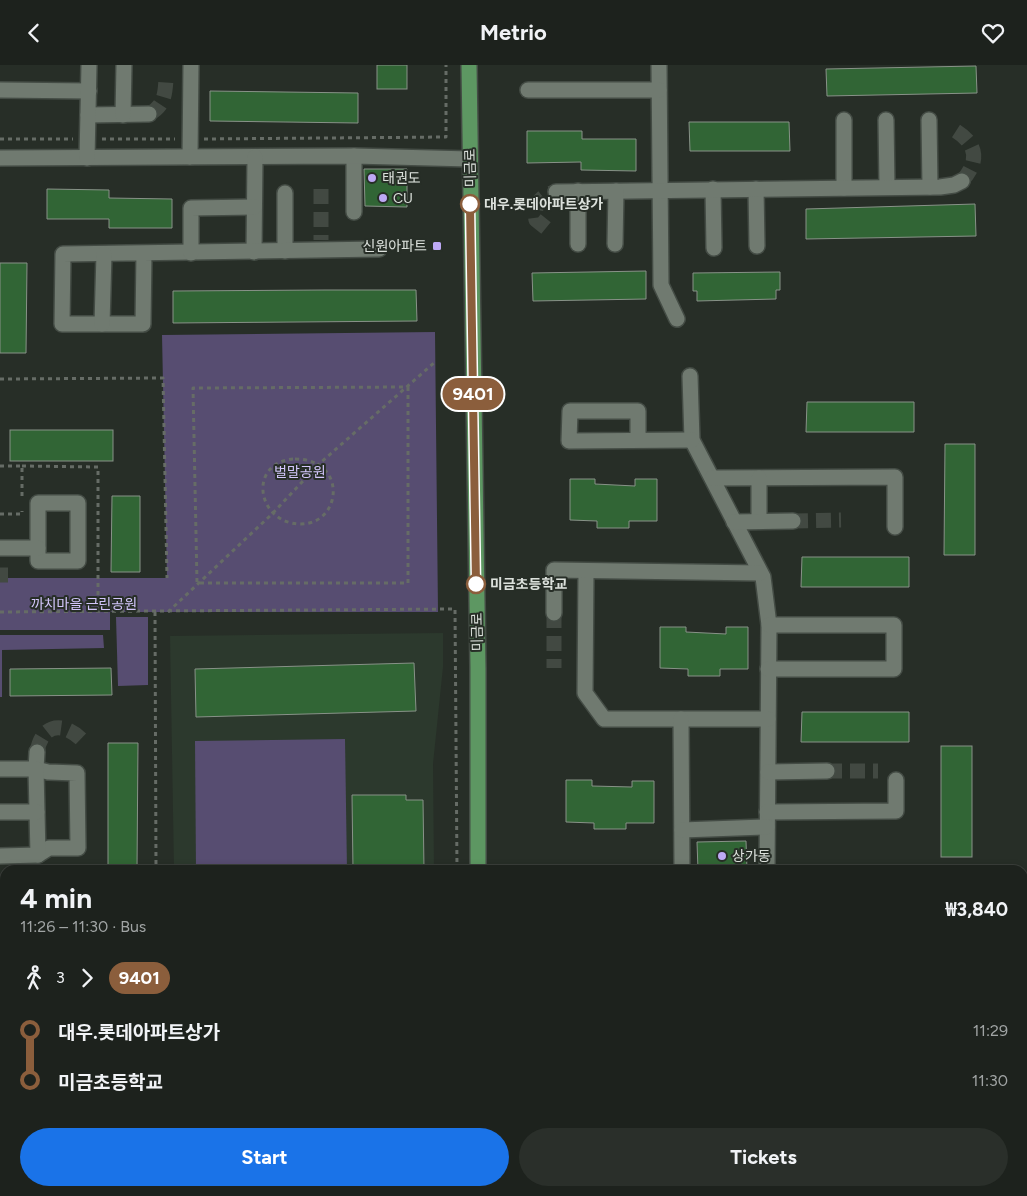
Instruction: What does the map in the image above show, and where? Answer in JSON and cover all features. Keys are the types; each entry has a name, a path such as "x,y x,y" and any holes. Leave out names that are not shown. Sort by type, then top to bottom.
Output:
{"main road":[{"name":"미금로","path":"469,65 478,668 478,865"}],"street":[{"path":"87,158 89,65"},
{"path":"123,115 124,65"},
{"path":"190,157 191,65"},
{"path":"659,65 661,285 677,319"},
{"path":"0,90 89,91"},
{"path":"528,91 659,90"},
{"path":"88,115 149,113"},
{"path":"886,120 887,187"},
{"path":"844,121 844,188"},
{"path":"929,121 930,187"},
{"path":"254,252 255,157"},
{"path":"0,158 354,157 470,159"},
{"path":"354,157 354,212"},
{"path":"556,192 930,187 954,185 962,181"},
{"path":"713,189 714,248"},
{"path":"756,189 757,247"},
{"path":"578,191 578,245"},
{"path":"615,244 616,191"},
{"path":"285,193 285,251"},
{"path":"191,253 191,208 254,207"},
{"path":"144,253 143,324 62,324 63,254 285,251 321,245 378,249"},
{"path":"102,324 104,254"},
{"path":"690,376 692,440 760,573 769,625 767,865"},
{"path":"638,440 638,411 570,411 569,441 692,440"},
{"path":"712,478 895,477 895,527"},
{"path":"759,478 759,521"},
{"path":"38,503 78,503 78,561 38,561 38,548 38,503"},
{"path":"734,521 793,521"},
{"path":"0,548 38,548"},
{"path":"554,613 554,570 760,573"},
{"path":"586,571 585,693 604,719 768,719"},
{"path":"768,669 894,669 894,625 769,625"},
{"path":"681,719 682,865"},
{"path":"37,752 38,855"},
{"path":"0,769 36,769 48,772 76,773 78,848 49,848 38,855 0,856"},
{"path":"768,772 827,771"},
{"path":"767,812 896,811 896,780"},
{"path":"0,812 37,812"},
{"path":"682,829 767,827"}],"path":[{"path":"0,139 446,137 446,65"},
{"path":"168,611 272,514 319,464 408,387 435,361"},
{"path":"0,379 163,378 167,578"},
{"path":"197,583 408,583 408,387"},
{"path":"197,583 193,388 408,387"},
{"path":"283,459 309,459 319,464 329,474 334,487 332,501 326,511 316,520 302,524 286,522 272,514 265,503 262,485 267,473 274,465 283,459"},
{"path":"0,466 22,466 22,514 0,513"},
{"path":"0,612 454,609 458,865"},
{"path":"155,611 156,865"}],"shaded area":[{"path":"443,633 443,667 433,764 434,865 174,865 170,636"}],"green space":[{"name":"벌말공원","path":"435,332 438,612 110,612 110,630 0,630 0,578 167,578 162,335"},
{"path":"116,617 148,617 148,685 118,686"},
{"path":"0,635 103,635 104,648 2,650 2,697 0,697"},
{"path":"345,739 347,865 196,865 195,741"}],"building":[{"path":"377,65 407,65 407,89 377,89"},
{"path":"976,66 977,93 827,96 826,69"},
{"path":"210,91 358,93 358,123 210,121"},
{"path":"689,122 789,122 790,151 690,151"},
{"path":"527,131 582,131 582,139 636,139 636,171 581,170 581,162 527,163"},
{"path":"364,169 407,169 407,207 365,206"},
{"path":"47,189 109,190 109,198 172,199 172,228 109,228 109,219 47,219"},
{"path":"975,204 976,236 806,239 806,209"},
{"path":"0,263 27,263 26,353 0,353"},
{"path":"646,271 646,299 533,301 532,273"},
{"path":"780,272 780,290 776,290 776,299 697,301 697,291 693,291 693,273"},
{"path":"416,290 417,321 173,323 173,291"},
{"path":"807,402 914,402 914,432 806,432"},
{"path":"10,430 113,430 113,461 10,461"},
{"path":"945,444 975,444 975,555 944,555"},
{"path":"570,479 595,479 595,484 635,486 635,479 657,479 657,521 629,521 629,528 597,528 597,521 570,520"},
{"path":"112,496 140,496 140,572 111,572"},
{"path":"802,557 909,557 909,587 801,587"},
{"path":"660,627 686,627 686,632 726,634 726,627 748,627 748,669 720,669 720,676 688,676 688,669 660,668"},
{"path":"414,663 416,711 196,717 195,669"},
{"path":"111,668 112,695 10,696 10,669"},
{"path":"802,712 909,712 909,742 801,742"},
{"path":"108,743 138,743 137,865 108,865"},
{"path":"941,746 972,746 972,857 941,857"},
{"path":"566,780 592,780 592,786 632,787 632,781 654,781 654,823 626,823 626,829 594,829 594,823 566,822"},
{"path":"352,795 406,795 406,800 423,800 424,865 353,865"},
{"name":"상가동","path":"746,841 747,865 698,865 697,842"}],"tunnel":[{"path":"149,114 161,104 166,79"},
{"path":"956,131 969,142 974,154 968,174 962,181"},
{"path":"321,189 321,240"},
{"path":"546,228 536,220 537,205 546,195 556,192"},
{"path":"793,521 841,520"},
{"path":"0,575 8,575"},
{"path":"554,613 554,668"},
{"path":"37,752 44,735 55,728 68,730 83,741"},
{"path":"827,771 878,771"}],"bus line":[{"name":"9401","path":"470,204 476,584"}],"place":[{"name":"태권도","path":"372,178"},
{"name":"CU","path":"383,198"},
{"name":"대우.롯데아파트상가","path":"470,204"},
{"name":"신원아파트","path":"437,246"},
{"name":"미금초등학교","path":"476,584"},
{"name":"상가동","path":"722,856"}],"park label":[{"name":"까치마을 근린공원","path":"84,604"}]}
